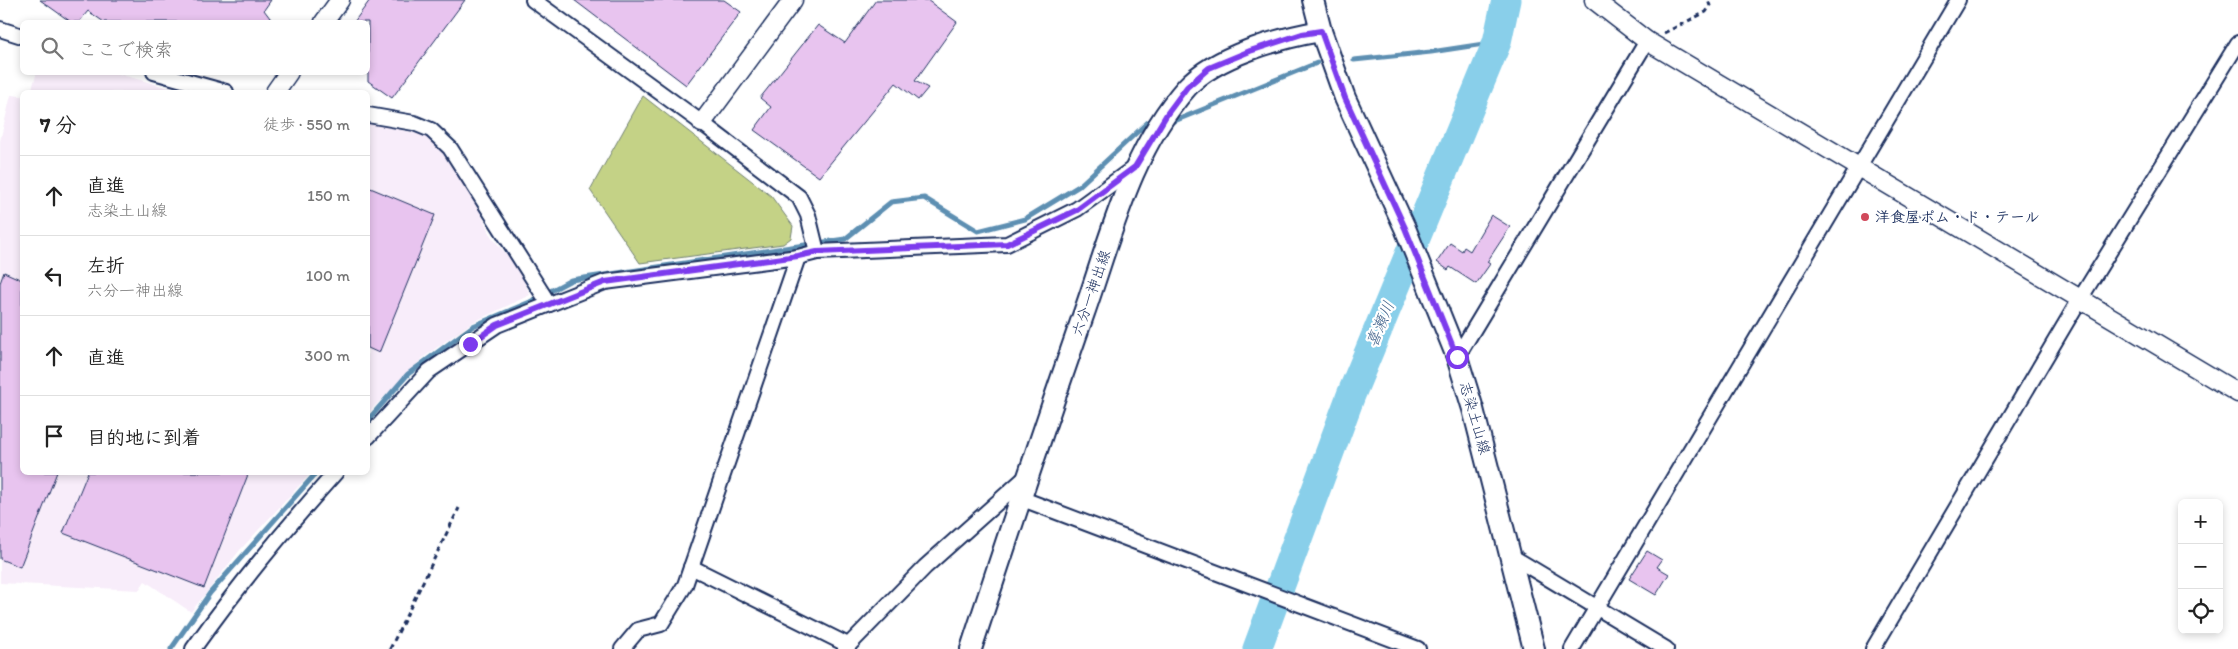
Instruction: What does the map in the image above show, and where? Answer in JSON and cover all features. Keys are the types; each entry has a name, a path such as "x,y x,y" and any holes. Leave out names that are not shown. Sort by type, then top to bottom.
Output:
{"main road":[{"name":"志染土山線","path":"1313,0 1321,31 1345,98 1405,228 1457,357 1474,408 1534,649"},
{"name":"六分一神出線","path":"971,649 1027,476 1135,167 1182,93 1209,68 1250,51 1302,34 1321,31"}],"street":[{"path":"325,20 340,0"},
{"path":"532,0 702,123 799,197 808,215 817,252"},
{"path":"702,123 793,0"},
{"path":"1594,0 1647,41 2238,393"},
{"path":"1572,649 1958,0"},
{"path":"0,29 20,35"},
{"path":"1457,357 1647,41"},
{"path":"1873,649 2080,299 2238,43"},
{"path":"165,75 219,90"},
{"path":"276,90 287,75"},
{"path":"370,115 414,123 431,130 450,148 550,304"},
{"path":"370,436 429,371 497,325 605,282 817,252 1007,244 1077,210 1135,167"},
{"path":"622,649 638,630 661,624 685,585 798,256"},
{"path":"194,649 224,606 289,525 333,475"},
{"path":"691,567 846,647 925,567 1027,476"},
{"path":"1020,498 1418,649"},
{"path":"1511,556 1666,649"}],"path":[{"path":"1647,41 1706,12 1710,6 1708,0"},
{"path":"390,649 460,508"}],"shaded area":[{"path":"36,75 122,75 177,90 32,90"},
{"path":"11,95 20,96 20,475 309,475 240,550 191,612 145,581 139,590 0,583 0,141"},
{"path":"370,122 433,137 479,209 491,236 520,271 530,295 471,323 424,357 370,411"}],"green space":[{"path":"643,96 771,196 793,226 791,238 783,244 640,263 590,190"}],"building":[{"path":"40,0 271,0 264,10 272,20 101,20 88,11 81,20 68,20"},
{"path":"370,0 465,0 392,98 368,81 368,75 370,75 370,20 355,20"},
{"path":"574,0 724,0 741,12 686,85"},
{"path":"876,0 927,0 957,22 915,81 928,88 918,100 896,83 819,177 754,130 771,107 760,98 818,25 845,43"},
{"path":"370,188 435,215 379,353 370,349"},
{"path":"1491,215 1510,227 1487,262 1490,264 1476,284 1450,267 1448,270 1437,262 1450,243 1462,251 1464,247 1470,251"},
{"path":"4,272 20,279 20,475 56,475 20,567 0,559 0,283"},
{"path":"87,475 248,475 204,588 63,533"},
{"path":"1647,551 1662,560 1657,567 1669,574 1656,595 1629,579"}],"waterway":[{"name":"喜瀬川","path":"1257,649 1351,395 1497,42 1506,0"},
{"path":"1354,60 1431,52 1497,42"},
{"path":"1172,122 1317,63"},
{"path":"370,418 408,374 473,326 530,302 571,280 845,239 891,202 924,198 978,231 1025,219 1079,186 1148,122 1151,122"},
{"path":"171,649 210,593 314,475"}],"place":[{"name":"洋食屋ポム・ド・テール","path":"1865,217"}],"route":[{"path":"470,344 497,325 605,282 817,252 1007,244 1077,210 1135,167 1167,114 1187,87 1209,68 1250,51 1302,34 1321,31 1345,98 1405,228 1457,357"}]}
